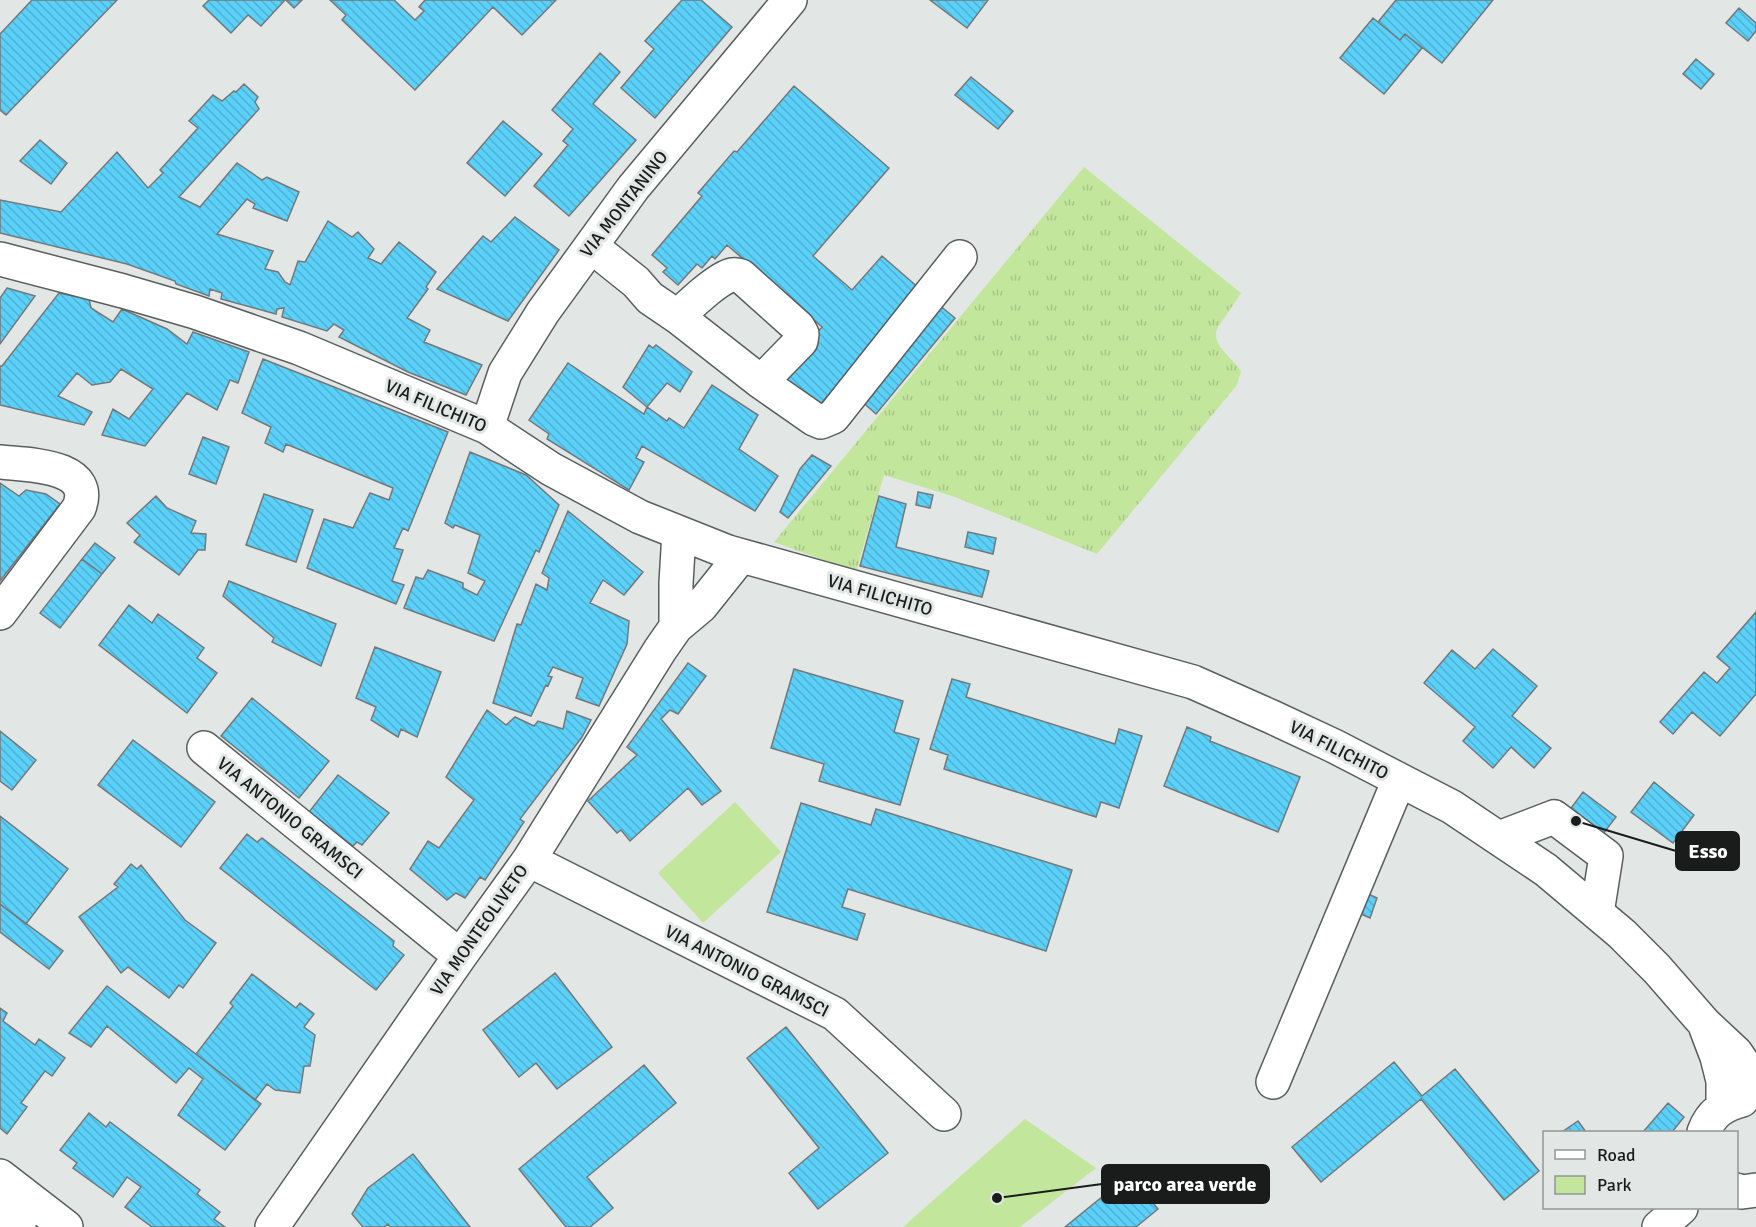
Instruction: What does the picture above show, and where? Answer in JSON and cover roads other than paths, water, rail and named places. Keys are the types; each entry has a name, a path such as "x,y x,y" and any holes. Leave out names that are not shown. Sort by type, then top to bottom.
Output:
{"street":[{"name":"VIA MONTANINO","path":"487,427 505,373 543,312 633,189 790,0"},
{"path":"591,246 636,282 650,298 761,382 814,419 822,422 833,417 960,257"},
{"name":"VIA FILICHITO","path":"0,259 195,312 299,348 487,427 551,469 640,517 741,556 1193,682 1282,722 1452,807 1546,870 1622,934 1657,969 1705,1024 1736,1053 1756,1082"},
{"path":"678,317 688,306 726,277 734,274 741,276 798,327 802,334 801,341 761,382"},
{"path":"0,462 59,470 70,475 77,482 81,502 79,508 0,613"},
{"path":"676,627 679,533"},
{"name":"VIA MONTEOLIVETO","path":"272,1227 529,860 676,627 701,606 741,556"},
{"name":"VIA ANTONIO GRAMSCI","path":"204,748 460,956"},
{"path":"1273,1082 1399,780"},
{"path":"1499,838 1554,817 1606,856 1597,913"},
{"name":"VIA ANTONIO GRAMSCI","path":"529,860 835,1014 944,1114"},
{"name":"VIA FILICHITO","path":"1705,1024 1723,1081 1713,1120"},
{"path":"1713,1120 1727,1104 1742,1100 1756,1100"},
{"path":"0,1176 66,1227"},
{"path":"1738,1190 1756,1190"},
{"path":"1658,1227 1667,1209"},
{"path":"1658,1227 1680,1209"},
{"path":"0,1212 19,1227"}],"place":[{"name":"Esso","path":"1576,821"},
{"name":"parco area verde","path":"997,1198"}]}
